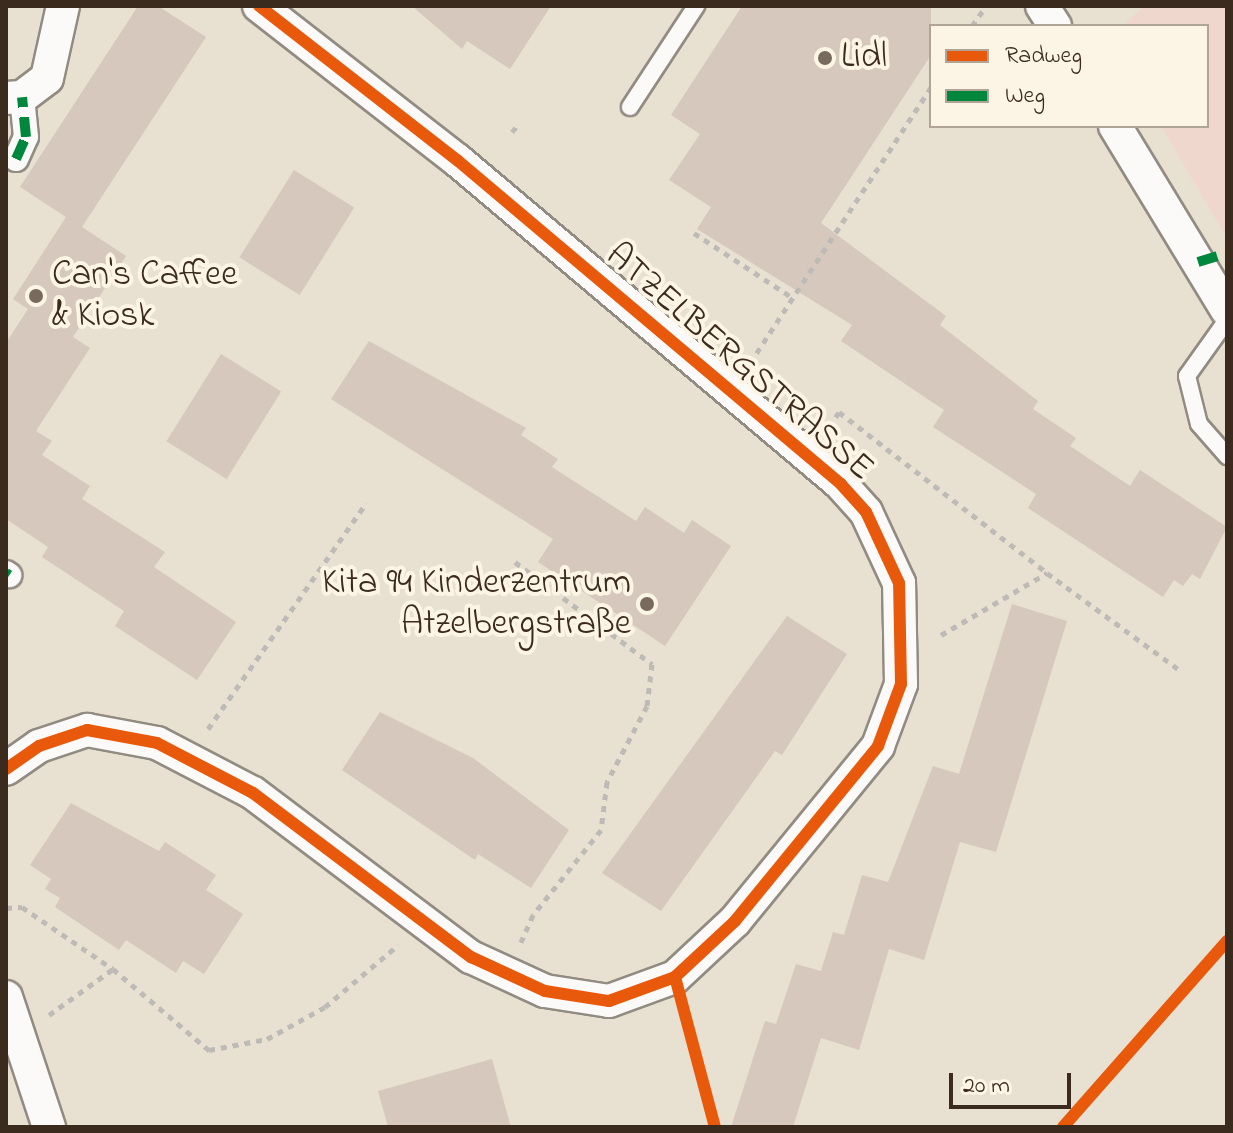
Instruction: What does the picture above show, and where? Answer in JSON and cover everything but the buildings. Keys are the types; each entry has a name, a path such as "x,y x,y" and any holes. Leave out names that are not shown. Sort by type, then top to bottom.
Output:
{"street":[{"path":"16,159 26,137 14,97 47,78 63,6"},
{"name":"ATZELBERGSTRASSE","path":"6,769 39,746 87,730 128,732 189,756 253,793 422,923 506,975 567,997 609,1001 675,977 735,921 855,778 890,717 905,632 899,583 882,543 841,484 729,393 457,160 259,6"},
{"path":"1042,6 1054,24"},
{"path":"1116,128 1227,310"},
{"path":"6,997 49,1127"}],"lane":[{"path":"630,107 696,6"},
{"path":"1227,320 1187,376 1199,424 1227,456"}],"path":[{"path":"973,24 986,6"},
{"path":"729,393 929,90"},
{"path":"512,132 517,126"},
{"path":"694,233 793,298"},
{"path":"829,427 839,412 1047,573 1178,669"},
{"path":"189,756 366,503"},
{"path":"506,975 533,915 601,830 607,782 647,706 652,664 515,562"},
{"path":"941,635 1047,573"},
{"path":"6,908 22,907 113,969 209,1050 267,1039 325,1007 422,923"},
{"path":"1063,1127 1227,941"},
{"path":"18,1032 113,969"}],"shaded area":[{"path":"1144,6 1227,6 1227,238 1162,128 1209,128 1209,24 1125,24"}],"marked path":[{"path":"16,159 26,137 22,97"},
{"path":"1198,262 1227,253"}],"cycle path":[{"path":"6,769 39,746 87,730 157,743 253,793 471,957 545,991 609,1001 675,977 735,921 878,746 901,684 899,583 866,512 841,484 457,160 259,6"},
{"path":"1063,1127 1227,941"},
{"path":"675,977 715,1127"}],"place":[{"name":"Lidl","path":"825,58"},
{"name":"Can's Caffee & Kiosk","path":"36,296"},
{"name":"Kita 94 Kinderzentrum Atzelbergstraße","path":"647,604"}]}
